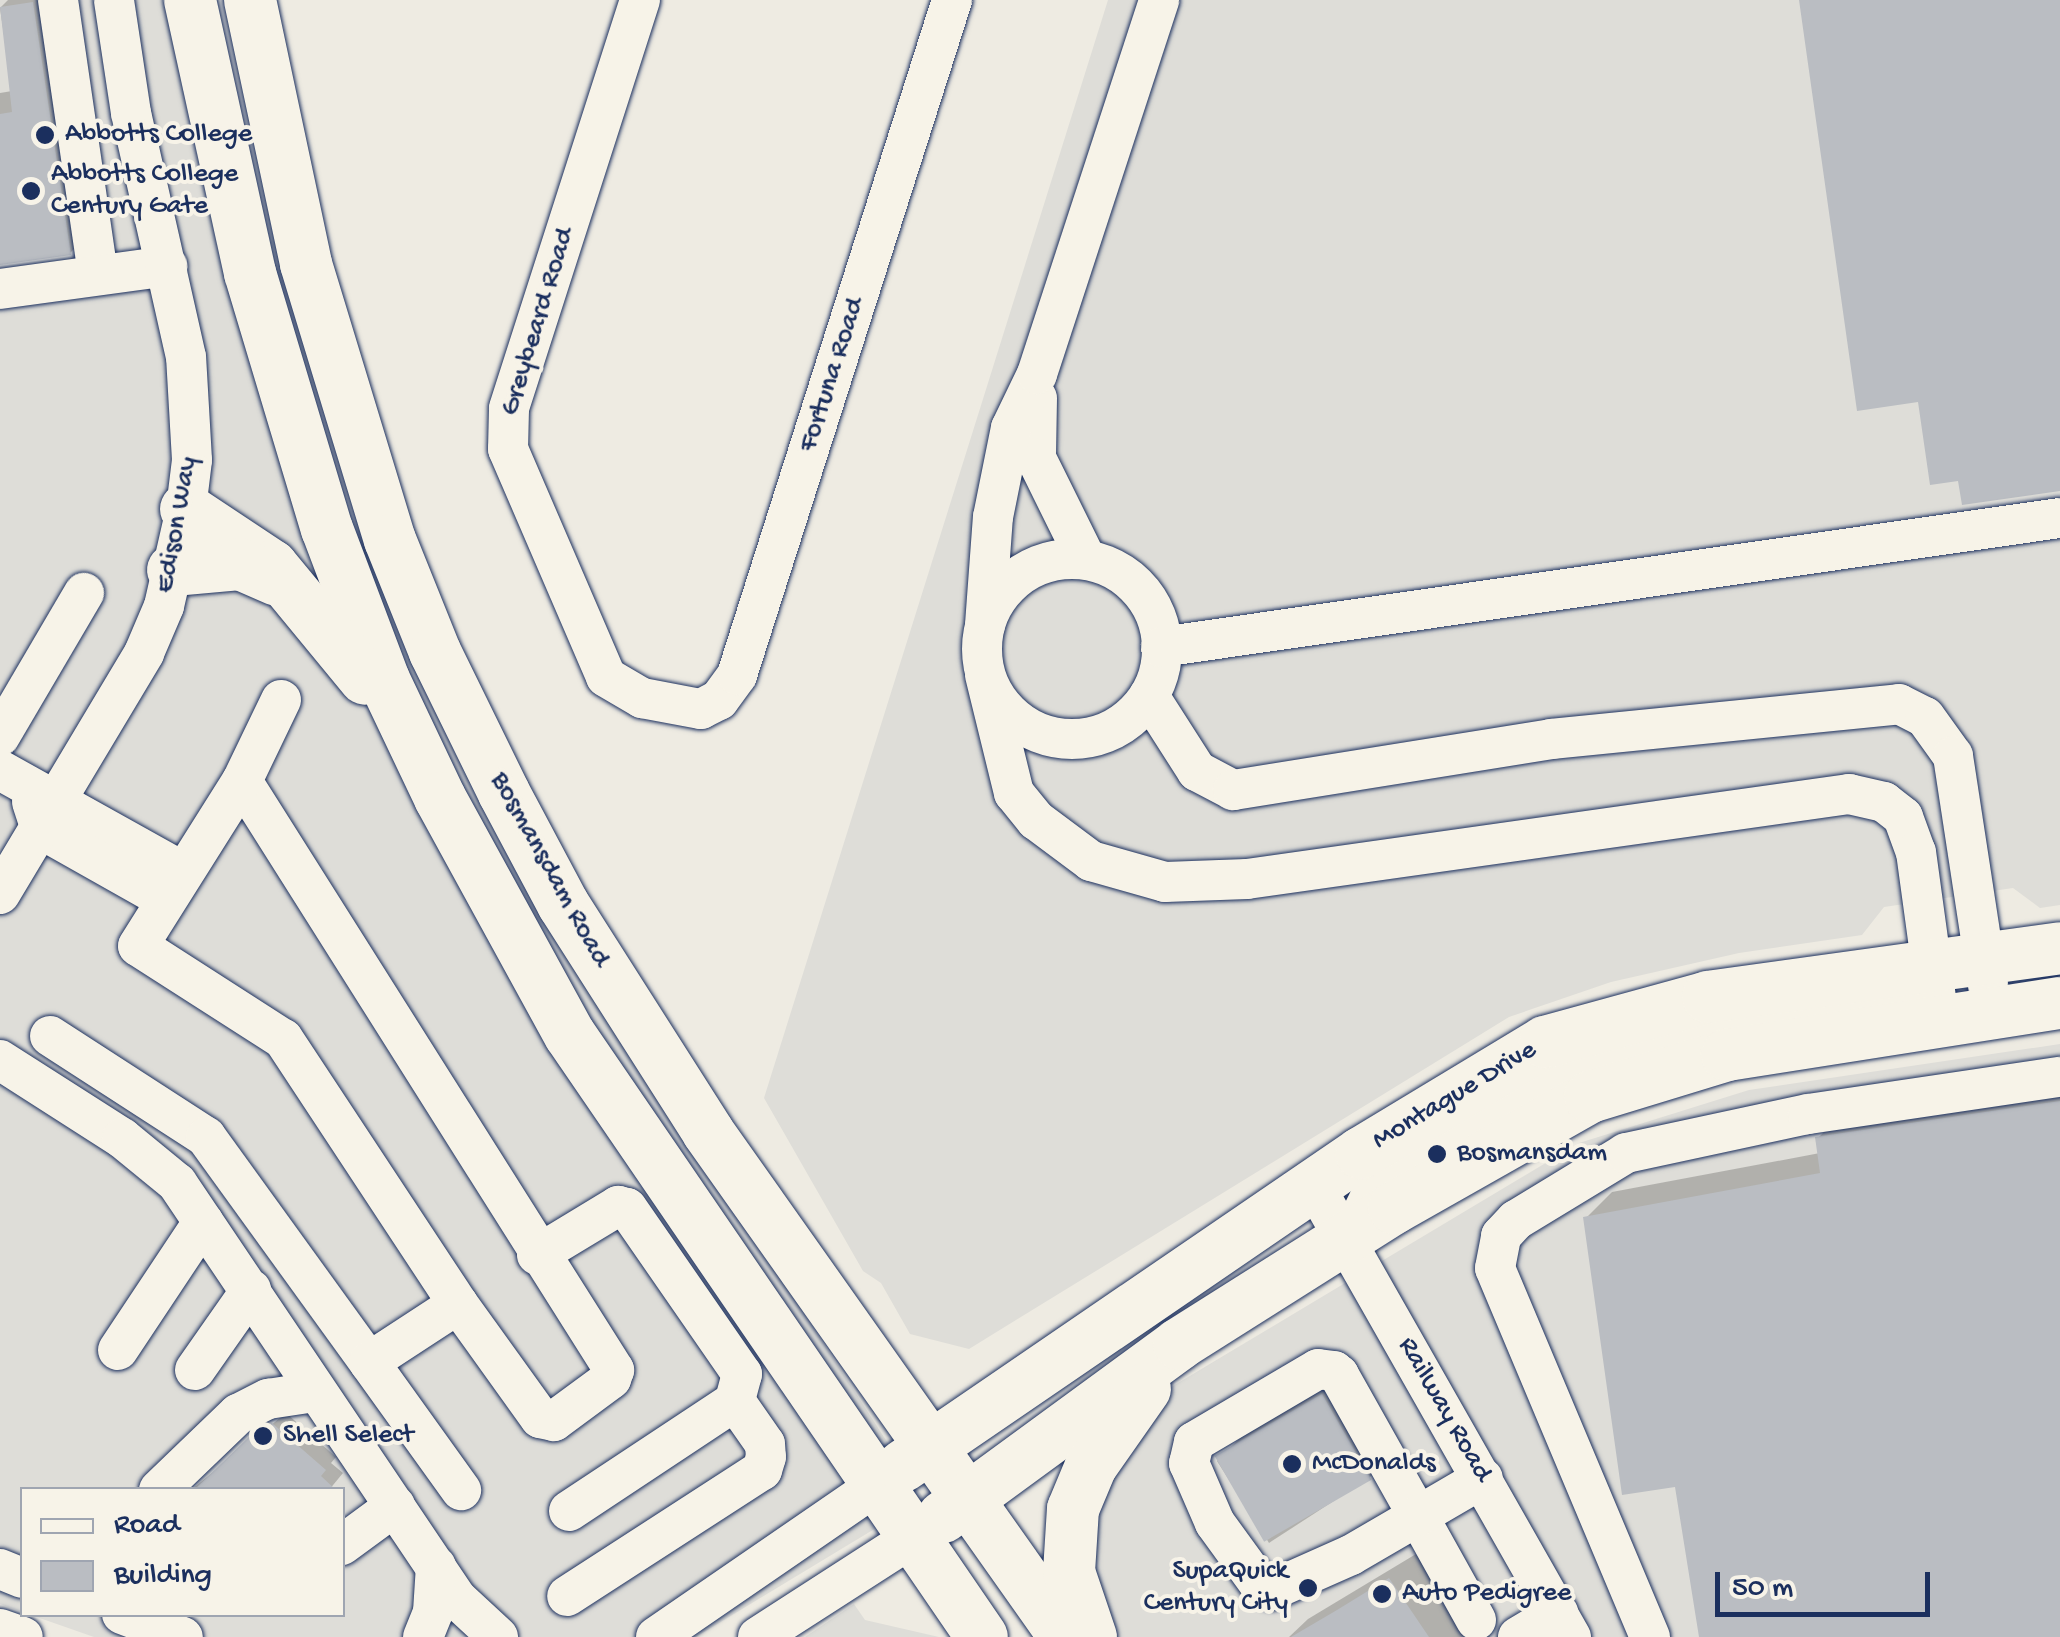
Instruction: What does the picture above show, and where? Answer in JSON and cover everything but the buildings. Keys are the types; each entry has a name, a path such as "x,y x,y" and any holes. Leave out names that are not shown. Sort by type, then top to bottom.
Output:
{"main road":[{"path":"190,0 250,273 317,496 384,680 440,798"},
{"name":"Bosmansdam Road","path":"250,0 306,264 390,540 435,652 563,904 708,1132 776,1266 906,1464"},
{"path":"186,509 256,552 299,595 358,666 440,798 570,1035 906,1464 969,1499 1065,1637"},
{"path":"172,570 240,564 299,595"},
{"name":"Montague Drive","path":"906,1464 1314,1185 1476,1078 1544,1042 1656,1007 2060,948"},
{"path":"913,1538 1180,1344 1590,1097 1727,1055 2060,1004"},
{"path":"1091,1637 1069,1572 1074,1509 1099,1452 1180,1344"},
{"path":"906,1464 913,1538 982,1637"}],"street":[{"path":"58,0 98,274"},
{"name":"Edison Way","path":"0,894 32,796 122,698 172,570 186,509 192,410 166,266 131,113 114,0"},
{"name":"Greybeard Road","path":"640,0 506,430 512,465 606,677 618,689 675,707"},
{"name":"Fortuna Road","path":"675,707 701,709 720,700 738,675 952,0"},
{"path":"1159,0 1037,374 1004,456 985,625 985,675 1014,793 1062,843 1124,874 1165,882 1247,879 1868,796 1897,809 1911,831 1939,1021"},
{"path":"0,289 166,266"},
{"path":"1037,374 1036,458 1086,559"},
{"path":"1162,647 2060,518"},
{"path":"985,625 1012,581 1034,566 1086,559 1134,583 1150,603 1162,647 1149,696 1104,734 1060,738 1019,723 985,675"},
{"path":"0,736 84,593"},
{"path":"1149,696 1197,771 1233,790 1551,739 1681,731 1898,704 1924,717 1953,756 1992,1014"},
{"path":"242,781 614,1374 554,1420 540,1418 458,1304 283,1039 140,948 174,885 242,781 281,700"},
{"path":"32,796 174,885"},
{"path":"50,1036 206,1137 461,1490"},
{"path":"0,1060 154,1161 204,1222 314,1392 395,1506 453,1601 498,1637"},
{"path":"1650,1637 1495,1268 1501,1236 1516,1220 1626,1153 1808,1114 2060,1077"},
{"name":"Railway Road","path":"1314,1185 1565,1625"},
{"path":"536,1255 625,1207 742,1374 735,1401 569,1510"},
{"path":"118,1350 204,1222"},
{"path":"195,1370 250,1290"},
{"path":"370,1362 458,1304"},
{"path":"1476,1620 1418,1516 1334,1371 1318,1369 1194,1442 1189,1453 1190,1471 1216,1524 1266,1589 1295,1584 1418,1516 1483,1478"},
{"path":"161,1487 238,1414 268,1399 314,1392"},
{"path":"568,1596 762,1470 765,1444 735,1401"},
{"path":"656,1637 906,1464"},
{"path":"345,1543 395,1506"},
{"path":"758,1637 913,1538"},
{"path":"422,1637 434,1612 453,1601"},
{"path":"129,1617 183,1637"},
{"path":"1518,1637 1565,1625"},
{"path":"0,1629 23,1637"}],"shaded area":[{"path":"0,0 201,0 231,129 354,542 498,839 924,1499 696,1637 94,1637 37,1617 345,1617 345,1487 20,1487 20,1611 0,1604"},
{"path":"1108,0 2060,0 2060,905 2040,908 2013,888 1884,907 1862,935 1739,953 1611,982 1509,1017 969,1349 910,1334 881,1283 863,1271 764,1098"},
{"path":"2060,1044 2060,1637 1112,1637 1083,1568 1100,1473 1158,1395 1579,1143 1749,1090"},
{"path":"854,1604 865,1620 939,1637 805,1637"}],"place":[{"name":"Abbotts College","path":"45,135"},
{"name":"Abbotts College Century Gate","path":"31,191"},
{"name":"Bosmansdam","path":"1437,1154"},
{"name":"Shell Select","path":"263,1436"},
{"name":"McDonalds","path":"1292,1464"},
{"name":"SupaQuick Century City","path":"1308,1588"},
{"name":"Auto Pedigree","path":"1382,1594"}]}
